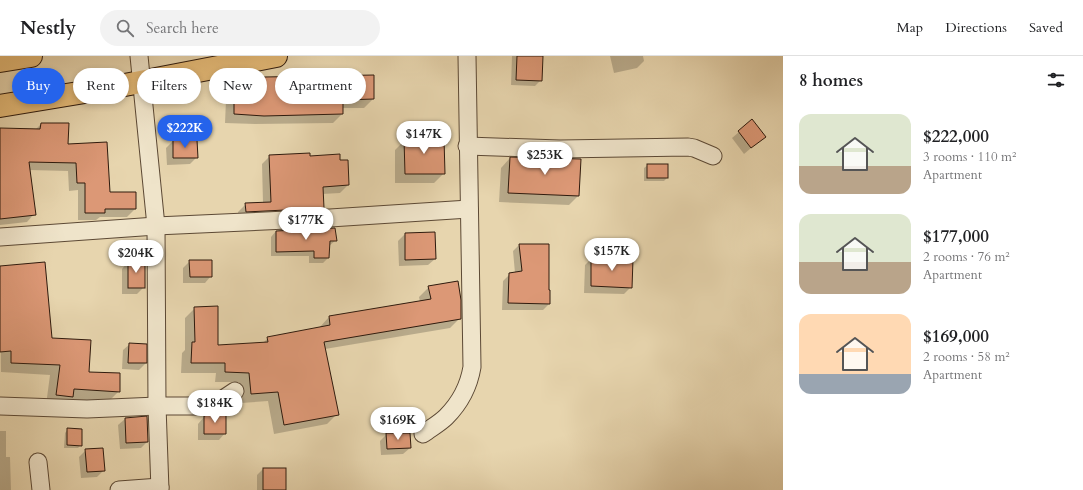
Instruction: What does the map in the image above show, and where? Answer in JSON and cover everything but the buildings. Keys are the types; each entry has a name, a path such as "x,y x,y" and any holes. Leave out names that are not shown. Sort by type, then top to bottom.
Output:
{"main road":[{"path":"0,61 31,56"},
{"path":"201,70 276,56"},
{"path":"0,106 137,82"}],"street":[{"path":"139,56 140,68"},
{"path":"423,434 446,416 463,395 470,380 472,367 467,56"},
{"path":"119,490 160,489 157,406 156,226 144,104"},
{"path":"468,146 560,149 688,147 713,156"},
{"path":"0,237 156,226 330,218 469,208"},
{"path":"0,406 87,409 157,406 205,406 217,403 235,392"},
{"path":"38,462 41,490"}]}
